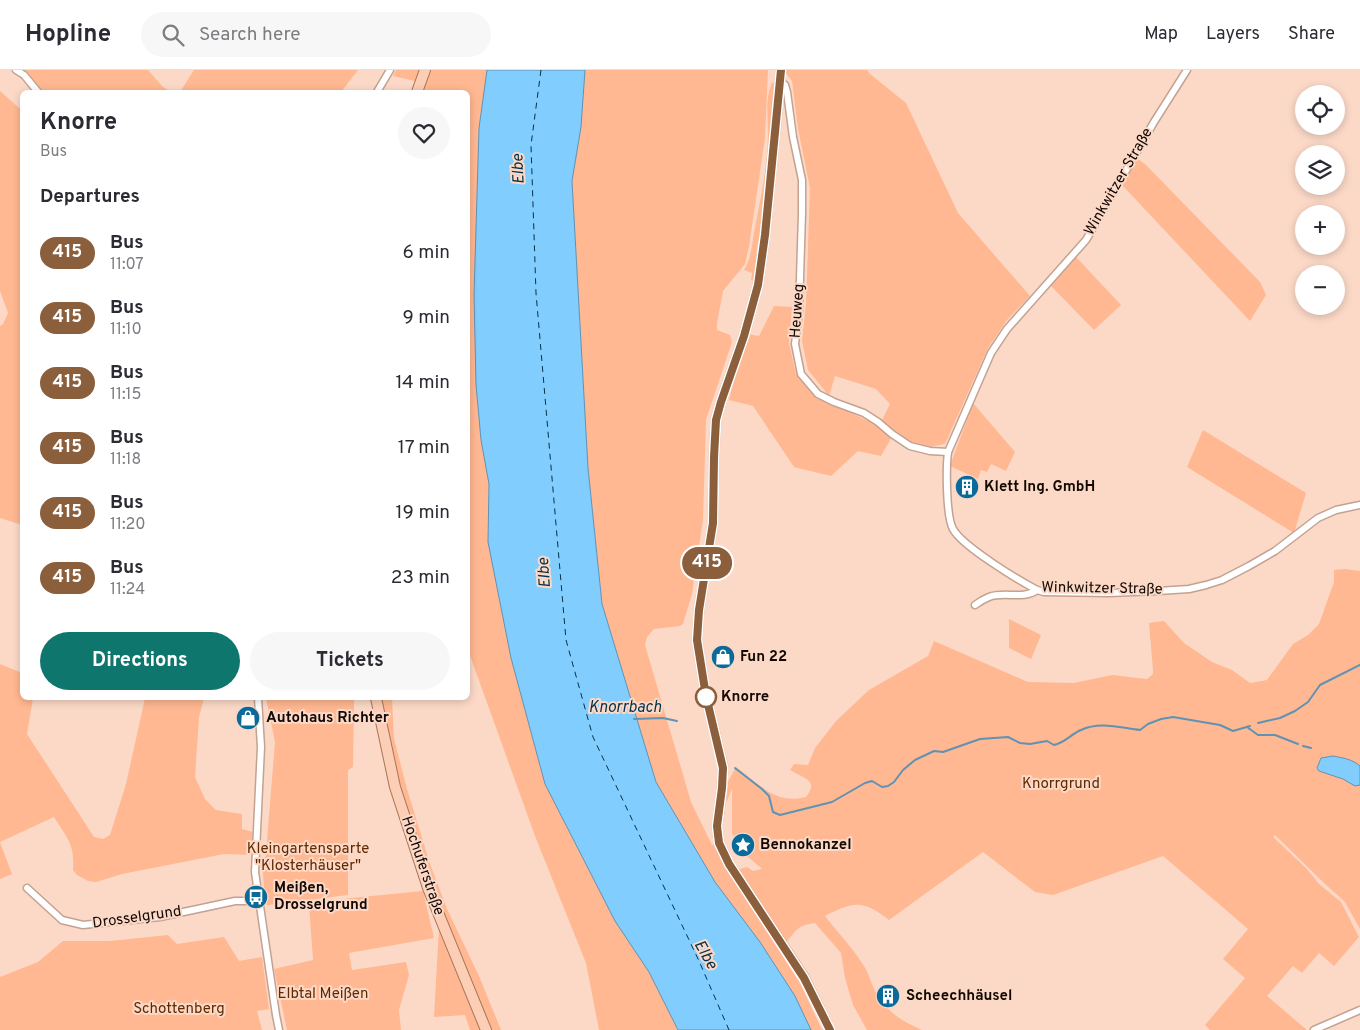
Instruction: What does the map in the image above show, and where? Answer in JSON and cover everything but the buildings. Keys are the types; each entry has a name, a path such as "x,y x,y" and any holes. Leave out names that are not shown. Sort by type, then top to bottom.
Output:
{"main road":[{"path":"418,90 424,70"},
{"name":"Hochuferstraße","path":"376,700 395,787 425,879 486,1030"}],"street":[{"path":"16,70 36,90"},
{"path":"378,90 390,70"},
{"path":"781,70 763,256 758,285 716,420 713,523 699,610 697,640 706,696 723,768 717,826 719,843 729,864 804,978 830,1030"},
{"name":"Winkwitzer Straße","path":"1187,70 1154,122 1086,240 1007,329 991,353 948,452 946,463 949,512 953,530 976,552 1037,590 1044,592 1109,593 1189,589 1222,580 1249,566 1275,551 1318,518 1336,510 1360,505"},
{"name":"Heuweg","path":"780,81 786,85 788,92 793,137 802,180 799,311 795,344 801,374 818,394 864,413 910,446 948,452"},
{"path":"975,605 989,597 1029,594 1037,590"},
{"path":"258,700 261,747 255,862 259,901 279,1030"},
{"name":"Drosselgrund","path":"27,888 62,920 83,925 160,917 235,901 259,901"},
{"path":"1314,1030 1360,1010"}],"green space":[{"path":"16,70 148,70 168,90 36,90"},
{"path":"194,70 358,70 343,90 181,90"},
{"path":"396,70 419,70 415,81 393,76"},
{"path":"426,70 487,70 479,128 474,295 476,385 481,440 489,484 488,542 511,658 545,784 615,921 649,972 678,1030 599,1030 586,963 535,836 470,656 470,90 419,90"},
{"path":"585,70 768,70 765,138 749,246 745,264 723,291 717,323 717,330 730,335 732,342 706,420 703,520 692,594 683,624 654,629 647,637 645,645 691,802 712,845 716,844 802,978 827,1030 824,1030 799,979 728,871 801,985 822,1030 811,1030 795,996 760,942 715,882 656,782 602,604 588,468 572,181 581,127"},
{"path":"786,70 867,70 906,103 958,213 1030,296 1007,320 988,348 945,444 928,447 910,443 882,420 890,404 876,389 835,376 829,396 808,370 802,341 806,303 810,188 798,129 792,81"},
{"path":"776,82 764,193 766,196 756,254 760,255 756,282 751,280 752,273 744,270 751,252 765,171 768,145 768,94 772,83"},
{"path":"0,91 20,107 20,524 0,518 0,326 3,324 8,313 0,291"},
{"path":"1138,159 1260,282 1266,295 1250,321 1122,185"},
{"path":"1076,257 1121,305 1094,330 1050,285"},
{"path":"774,306 792,307 789,343 796,374 815,396 877,425 892,437 881,456 858,451 831,476 794,467 753,406 729,400 746,334 759,336"},
{"path":"973,403 1015,452 1006,471 991,464 987,472 981,470 978,479 950,466"},
{"path":"1203,430 1306,493 1294,533 1187,467"},
{"name":"Knorrgrund","path":"1334,570 1360,571 1360,929 1345,902 1275,835 1273,837 1306,868 1319,884 1341,902 1359,937 1334,966 1319,953 1302,973 1293,966 1267,996 1307,1030 1210,1030 1205,1025 1245,978 1223,959 1248,929 1163,856 1053,895 1035,892 983,852 889,920 872,909 858,905 844,907 825,916 860,959 875,991 884,1005 901,1019 922,1030 867,1030 853,1005 845,978 841,953 815,923 798,929 786,943 737,870 747,867 753,871 762,869 747,856 732,833 732,789 726,803 722,830 721,818 726,785 736,767 776,796 795,799 806,797 810,791 811,783 790,770 794,764 808,765 815,748 836,721 869,690 928,656 934,641 1028,682 1074,683 1112,675 1147,679 1153,674 1149,623 1164,621 1184,643 1212,662 1232,670 1250,683 1267,680 1293,644 1308,635 1319,624 1334,582"},
{"path":"1009,619 1041,635 1031,659 1009,648"},
{"path":"0,664 20,672 20,700 33,700 27,734 94,837 103,839 110,835 126,784 145,700 203,700 199,717 195,777 205,799 216,810 242,814 242,829 253,832 250,855 224,854 122,874 96,882 88,881 77,875 73,870 71,847 54,817 0,842"},
{"name":"Kleingartensparte \"Klosterhäuser\"","path":"266,700 354,700 353,767 348,770 348,895 265,904 263,872 275,742"},
{"path":"371,700 392,700 394,739 430,864 447,909 479,976 501,1030 491,1030 436,896"},
{"path":"0,842 12,874 0,879"},
{"name":"Elbtal Meißen","path":"423,891 434,938 349,953 352,970 406,962 409,975 399,1010 401,1030 287,1030 274,969 313,960 309,905 351,898"},
{"path":"439,927 483,1030 470,1030 465,1015 434,1017"},
{"name":"Schottenberg","path":"168,935 177,944 224,937 239,961 262,957 269,1009 257,1011 262,1030 0,1030 0,977 38,962 63,941 110,941"}],"water":[{"name":"Elbe","path":"487,70 585,70 581,127 572,181 588,468 602,604 656,782 715,882 760,942 795,996 811,1030 678,1030 649,972 615,921 545,784 511,658 488,542 489,484 481,440 476,385 474,295 479,128"},
{"path":"1333,756 1351,760 1360,766 1360,785 1355,786 1343,779 1319,771 1317,768 1321,758"}],"waterway":[{"name":"Knorrbach","path":"1258,723 1280,718 1295,711 1308,702 1320,685 1360,665"},
{"name":"Knorrbach","path":"735,768 769,796 773,812 780,815 832,802 872,781 882,787 888,786 915,760 934,751 943,752 980,739 1008,737 1020,743 1030,744 1047,741 1054,745 1088,727 1110,726 1140,730 1148,724 1173,717 1220,725 1233,731 1250,726"},
{"name":"Knorrbach","path":"634,719 663,718 677,721"},
{"path":"1247,727 1258,735 1275,735 1298,744"},
{"path":"1303,746 1311,748"}],"ferry route":[{"path":"541,70 531,145 536,293 566,640 593,737 699,961 729,1030"}],"bus line":[{"name":"415","path":"781,70 763,256 758,285 744,336 716,420 713,523 697,623 697,640 698,657 723,768 717,826 719,843 729,864 804,978 830,1030"}],"place":[{"name":"Klett Ing. GmbH","path":"967,487"},
{"name":"Fun 22","path":"723,657"},
{"name":"Knorre","path":"706,697"},
{"name":"Autohaus Richter","path":"248,718"},
{"name":"Bennokanzel","path":"743,845"},
{"name":"Meißen, Drosselgrund","path":"256,897"},
{"name":"Scheechhäusel","path":"888,996"}]}
